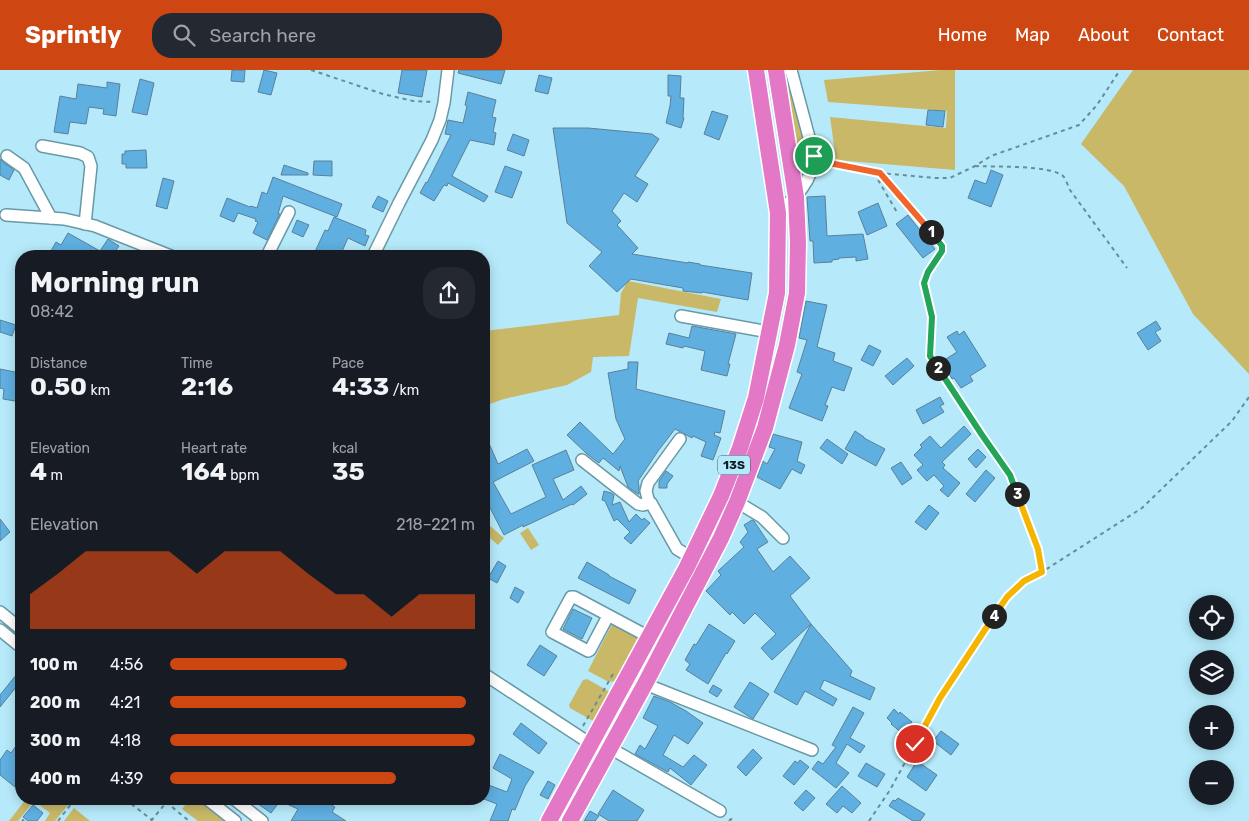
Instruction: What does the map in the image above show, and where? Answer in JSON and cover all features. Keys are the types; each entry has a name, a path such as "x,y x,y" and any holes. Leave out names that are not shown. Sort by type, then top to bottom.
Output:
{"highway":[{"name":"13S","path":"549,821 689,563 721,496 740,448 756,398 777,293 778,213 756,70"},
{"name":"13S","path":"570,821 722,538 765,428 787,344 797,293 798,242 796,197 776,70"},
{"path":"689,563 702,576"}],"street":[{"path":"376,250 432,140 444,103 448,70"},
{"path":"778,213 796,197 807,181 814,160 791,70"},
{"path":"42,146 80,152 88,156 91,166 85,224"},
{"path":"7,156 24,168 51,218"},
{"path":"270,250 289,212"},
{"path":"6,215 64,219 95,226 156,250"},
{"path":"681,316 769,332"},
{"path":"680,439 648,484 646,491 649,503 652,504 677,549 689,563"},
{"path":"582,460 638,504 649,503"},
{"path":"737,502 762,517 783,538"},
{"path":"608,616 588,651 552,632 571,597 574,597 649,637"},
{"path":"0,612 15,624"},
{"path":"0,630 15,642"},
{"path":"490,678 591,744 608,751 720,811"},
{"path":"645,684 812,750"},
{"path":"215,805 236,821"},
{"path":"242,805 262,821"}],"path":[{"path":"311,70 413,102 444,103"},
{"path":"814,160 880,173 950,178 976,166 991,156 1078,126 1096,105 1120,70"},
{"path":"976,166 1042,169 1064,177 1070,190 1127,268"},
{"path":"874,172 898,214"},
{"path":"880,173 942,246 942,251 928,272 924,283 932,317 930,356 1010,475 1038,549 1042,572"},
{"path":"869,821 890,790 940,698 1007,597 1024,581 1042,572 1142,508 1232,421 1249,397"},
{"path":"58,821 70,805"},
{"path":"132,805 151,820 164,805"},
{"path":"170,805 189,821"},
{"path":"729,821 731,819 735,821"}],"shaded area":[{"path":"784,70 793,70 810,155 804,180"},
{"path":"955,70 955,170 836,160 830,117 946,128 947,111 828,102 824,80"},
{"path":"1133,70 1249,70 1249,374 1193,314 1124,186 1081,144"},
{"path":"628,281 721,299 717,312 638,298 629,356 593,357 591,372 567,385 490,404 490,330 619,315 621,293"},
{"path":"490,526 504,538 498,545 490,538"},
{"path":"528,528 539,545 531,550 520,533"},
{"path":"612,624 637,637 640,641 617,682 607,681 588,671"},
{"path":"587,679 610,692 593,721 570,708 569,705 583,680"},
{"path":"21,805 31,805 18,821 9,821"},
{"path":"39,805 68,805 55,821 45,821 50,813"},
{"path":"185,805 210,805 231,821 198,821 182,809"},
{"path":"74,808 90,821 64,821"}],"building":[{"path":"232,70 245,70 244,82 231,81"},
{"path":"264,70 277,73 271,95 258,92"},
{"path":"402,70 427,70 422,97 398,93"},
{"path":"459,70 505,70 501,84 458,73"},
{"path":"539,75 552,78 548,94 535,91"},
{"path":"668,75 681,76 680,98 684,98 684,118 681,128 666,123 671,96 668,96"},
{"path":"140,79 154,83 147,115 132,112"},
{"path":"107,82 120,84 116,116 103,114 104,109 89,107 86,124 70,122 68,134 54,132 60,96 76,99 78,84 107,88"},
{"path":"468,92 496,100 492,117 496,118 493,132 496,133 494,145 470,140 452,176 488,196 484,202 448,183 447,186 444,185 434,201 420,193 451,135 445,134 448,120 463,123"},
{"path":"928,110 945,111 943,127 926,125"},
{"path":"712,111 728,116 719,140 704,134"},
{"path":"553,128 588,128 652,134 659,139 635,176 648,184 637,202 624,193 612,211 621,221 617,225 638,248 632,254 752,273 748,300 702,292 683,291 683,288 631,279 617,292 589,266 602,252 567,223"},
{"path":"513,134 529,140 524,156 507,150"},
{"path":"146,150 147,168 126,168 126,164 122,164 122,154 125,154 125,151"},
{"path":"0,159 14,170 9,180 0,175"},
{"path":"314,161 332,161 332,176 313,175"},
{"path":"284,165 308,173 308,175 281,175"},
{"path":"505,166 522,172 512,198 495,192"},
{"path":"991,170 1003,175 991,207 968,198 975,180 986,184"},
{"path":"273,177 342,204 337,217 283,196 278,214 280,214 267,240 253,233 258,222 255,221 256,219 238,213 234,222 220,216 227,198 257,208 262,192 267,194"},
{"path":"163,178 174,181 167,209 156,206"},
{"path":"378,196 388,201 383,212 372,207"},
{"path":"825,196 827,236 863,234 868,259 856,261 856,257 839,258 832,260 832,262 814,263 813,241 810,241 807,197"},
{"path":"878,203 887,226 867,235 858,212"},
{"path":"908,215 935,249 923,258 896,224"},
{"path":"334,217 366,230 365,235 369,236 365,246 348,238 343,250 316,250 325,230 328,231"},
{"path":"297,220 309,225 303,237 292,232"},
{"path":"68,233 98,250 51,250 56,242 61,245"},
{"path":"108,239 119,246 116,250 101,250"},
{"path":"806,301 827,305 817,347 835,353 833,361 852,368 844,391 832,387 825,405 828,406 822,421 789,408 802,374 797,372 807,340 799,338"},
{"path":"0,320 15,325 12,336 0,332"},
{"path":"1156,321 1161,329 1155,332 1161,341 1148,350 1137,333"},
{"path":"692,326 736,334 728,364 730,364 727,376 701,370 705,351 666,344 669,333 689,338"},
{"path":"957,331 959,335 964,331 986,366 970,376 973,381 961,388 954,378 952,379 944,365 948,363 946,359 957,352 947,337"},
{"path":"869,345 881,351 873,366 861,360"},
{"path":"907,358 914,366 893,385 885,376"},
{"path":"628,362 638,362 636,389 725,411 720,433 715,432 714,435 721,438 713,460 701,456 706,442 693,436 692,438 675,429 638,481 639,494 628,487 620,466 619,471 603,458 599,463 567,435 580,422 613,454 625,439 616,419 608,373 628,369"},
{"path":"0,369 15,372 15,401 3,399 4,389 0,388"},
{"path":"940,397 944,404 940,406 944,412 923,424 916,410"},
{"path":"964,426 971,434 942,462 945,465 943,468 960,483 948,497 940,490 944,486 934,475 927,481 917,470 923,465 914,455 922,447 920,445 930,436 941,448"},
{"path":"855,431 885,449 876,466 845,449"},
{"path":"773,434 802,442 797,461 805,465 801,474 792,469 780,489 757,477 763,461 767,464 775,449 769,447"},
{"path":"827,439 848,454 842,464 820,448"},
{"path":"490,446 498,464 527,449 534,461 493,482 511,514 546,497 532,465 566,450 574,470 553,479 563,500 581,486 587,494 573,505 523,527 523,525 504,535 490,508"},
{"path":"978,449 986,457 976,468 968,459"},
{"path":"901,462 912,478 902,485 891,468"},
{"path":"986,470 995,478 975,502 966,494"},
{"path":"666,471 673,476 667,484 667,488 659,488 659,481"},
{"path":"604,491 614,495 612,505 620,502 629,522 636,514 642,520 644,518 650,523 631,544 624,538 630,532 617,519 614,521 605,501 602,500"},
{"path":"929,505 939,513 926,530 915,522"},
{"path":"0,519 10,532 0,541"},
{"path":"752,520 768,542 757,549 773,572 790,556 810,578 790,596 811,624 772,660 761,648 776,634 755,613 744,624 732,612 730,615 706,591 721,575 718,571 744,547 740,542 748,532 744,525"},
{"path":"498,561 506,566 497,583 490,579 490,575"},
{"path":"587,562 636,590 629,604 578,578"},
{"path":"515,587 524,592 518,603 510,598"},
{"path":"573,609 592,618 582,639 563,629"},
{"path":"709,624 735,641 708,684 686,670 690,664 685,660"},
{"path":"811,624 852,671 850,676 875,688 870,700 824,680 820,689 837,699 833,706 805,691 797,705 774,692"},
{"path":"540,645 557,656 544,676 527,665"},
{"path":"15,676 15,688 0,707 0,695"},
{"path":"750,682 769,694 753,719 734,707"},
{"path":"713,685 722,690 717,697 709,692"},
{"path":"654,696 670,702 703,723 688,744 674,735 663,755 683,767 694,755 707,765 691,785 670,768 668,772 635,754 640,745 645,749 658,726 643,718"},
{"path":"853,707 864,713 850,738 865,746 860,753 847,744 836,763 849,773 836,788 812,769 818,761 823,764 836,747 832,745"},
{"path":"894,709 912,722 908,727 911,729 906,735 891,724 887,718"},
{"path":"521,723 547,743 539,754 513,734"},
{"path":"941,731 959,744 951,755 933,741"},
{"path":"15,747 15,787 0,775 0,760 7,750 11,753"},
{"path":"753,749 762,758 746,776 737,767"},
{"path":"500,754 534,772 525,786 515,810 512,809 508,821 490,821 497,804 490,801 490,786 507,792 512,779 493,768"},
{"path":"800,760 809,767 794,785 783,776 795,761 798,763"},
{"path":"917,761 937,775 926,791 907,777"},
{"path":"866,763 885,774 877,787 858,776"},
{"path":"548,781 555,785 548,799 540,795"},
{"path":"842,786 861,803 852,813 843,806 837,813 826,804"},
{"path":"613,790 644,810 637,821 609,821 598,814"},
{"path":"806,790 815,798 803,811 794,803"},
{"path":"898,798 925,814 920,821 913,821 889,806 893,800 895,801"},
{"path":"33,805 43,813 37,821 28,821 23,817"},
{"path":"260,805 277,805 271,813"},
{"path":"289,805 332,805 335,807 332,812 346,821 291,821 298,809"},
{"path":"590,811 599,816 595,821 584,821"}],"route":[{"path":"814,156 814,160 880,173 942,246 942,251 928,272 924,283 932,317 930,356 1010,475 1038,549 1042,572 1024,581 1007,597 940,698 915,744"}]}
